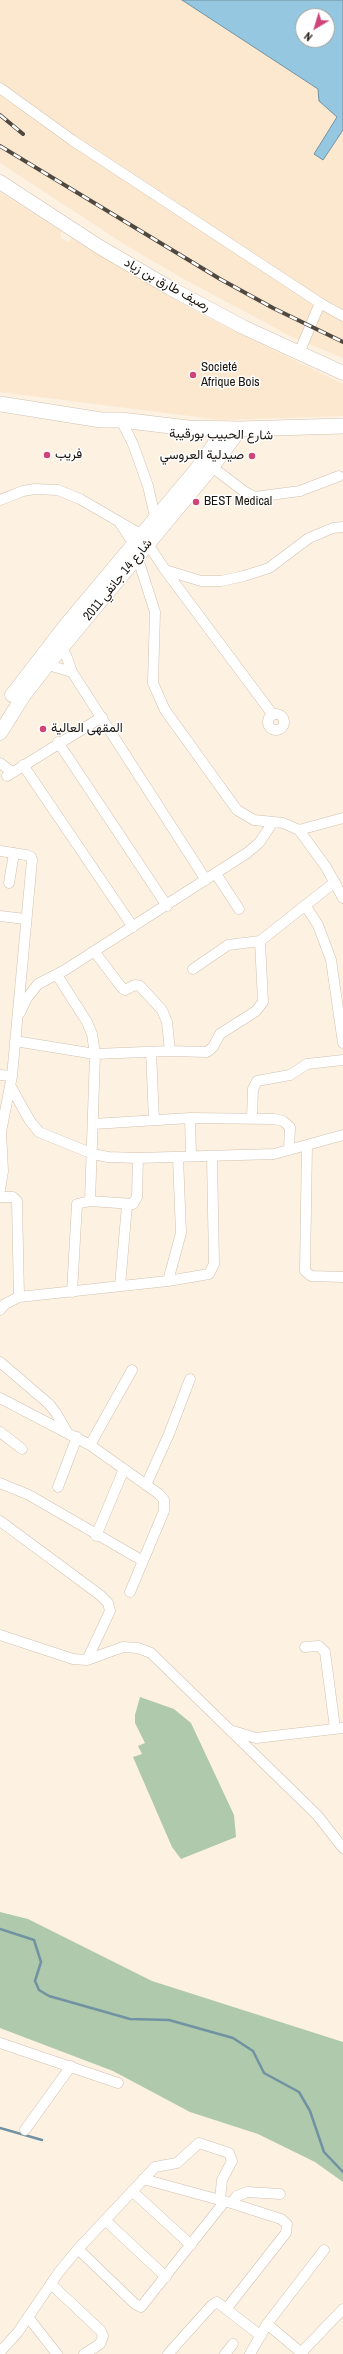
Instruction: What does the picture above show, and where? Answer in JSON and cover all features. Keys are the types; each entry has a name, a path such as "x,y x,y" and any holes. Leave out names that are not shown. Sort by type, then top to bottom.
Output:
{"main road":[{"name":"رصيف طارق بن زياد","path":"0,182 124,262 214,312 299,353 343,372"},
{"name":"شارع الحبيب بورقيبة","path":"0,404 123,423 164,434 343,434"},
{"name":"شارع الحبيب بورقيبة","path":"230,433 343,426"},
{"name":"شارع 14 جانفي 2011","path":"145,539 212,466 230,433"},
{"name":"شارع 14 جانفي 2011","path":"0,714 145,539 230,433"},
{"name":"شارع 14 جانفي 2011","path":"0,733 45,659"}],"street":[{"path":"0,88 72,140 320,303 343,316"},
{"path":"299,353 320,303"},
{"path":"123,423 148,486 145,539 155,612 152,674 154,688 160,702 237,810 254,820 283,823 299,830 335,882 343,898"},
{"path":"212,466 245,492 255,497 300,491 338,476"},
{"path":"0,500 29,490 58,490 80,499 145,539 165,570 273,715"},
{"path":"165,570 206,581 244,576 269,568 309,538 333,528 343,527"},
{"path":"57,645 66,655 72,672 206,880"},
{"path":"45,659 72,672"},
{"path":"0,763 10,774 58,742 102,717"},
{"path":"58,742 166,906"},
{"path":"23,765 133,927"},
{"path":"299,830 343,818"},
{"path":"17,1019 32,990 45,980 57,975 216,874 253,848 273,822"},
{"path":"0,851 30,857 32,860 25,919 12,1076 2,1116 3,1171 0,1190"},
{"path":"8,883 14,853"},
{"path":"216,874 239,909"},
{"path":"193,969 228,945 260,941 335,882"},
{"path":"305,905 320,930 331,960 343,1043"},
{"path":"0,916 25,919"},
{"path":"15,1041 95,1054 170,1051 202,1052 211,1050 220,1034 260,1006 264,989 260,941"},
{"path":"94,951 122,988 125,990 135,985 140,986 162,1010 167,1022 170,1051"},
{"path":"57,975 87,1022 92,1034 95,1054 93,1154 90,1201"},
{"path":"151,1052 154,1120"},
{"path":"252,1118 253,1088 257,1081 290,1075 307,1064 343,1060"},
{"path":"0,1075 12,1076"},
{"path":"10,1087 30,1121 39,1132 93,1154 138,1158 274,1154 343,1135"},
{"path":"93,1124 190,1118 274,1119 288,1124 291,1131 289,1150"},
{"path":"190,1118 191,1156"},
{"path":"308,1145 305,1271 311,1276 343,1277"},
{"path":"0,1310 5,1304 19,1297 168,1282 209,1274 213,1269 212,1156"},
{"path":"168,1282 181,1233 178,1157"},
{"path":"72,1292 76,1207 80,1202 90,1201 127,1205 136,1201 138,1158"},
{"path":"0,1197 13,1198 17,1202 19,1297"},
{"path":"120,1286 127,1205"},
{"path":"0,1362 49,1404 67,1432"},
{"path":"90,1444 132,1370"},
{"path":"146,1485 169,1434 190,1380"},
{"path":"0,1398 90,1444 159,1494 166,1505 130,1592"},
{"path":"0,1432 22,1450"},
{"path":"58,1487 77,1437"},
{"path":"96,1536 124,1470"},
{"path":"0,1483 29,1495 96,1536 143,1562"},
{"path":"0,1521 36,1546 108,1603 110,1607 109,1615 88,1660"},
{"path":"0,1635 60,1656 88,1660 123,1647 138,1648 151,1653 317,1815 343,1848"},
{"path":"230,1730 256,1738 339,1728 324,1649 319,1646 305,1647"},
{"path":"0,2043 118,2083"},
{"path":"25,2130 71,2066"},
{"path":"0,2352 78,2249 143,2179 159,2165 177,2163 195,2145 203,2142 231,2155 232,2160 223,2175 221,2184 224,2200"},
{"path":"143,2179 224,2200 281,2219 288,2224 288,2228 227,2308"},
{"path":"132,2191 191,2245"},
{"path":"78,2249 139,2306 144,2304 166,2277 224,2200 247,2192 280,2194"},
{"path":"105,2220 166,2277"},
{"path":"250,2354 267,2324 324,2250"},
{"path":"51,2284 101,2331 103,2336 100,2344 84,2354"},
{"path":"168,2354 215,2303 220,2303 227,2308 261,2336"},
{"path":"267,2324 301,2354 343,2309"},
{"path":"28,2317 57,2354"},
{"path":"225,2354 233,2344"}],"shaded area":[{"path":"0,0 182,0 318,89 319,101 337,116 314,154 323,160 343,130 343,358 292,337 182,278 127,246 0,163"},
{"path":"0,192 61,231 61,238 68,242 72,238 206,317 343,384 343,416 221,420 0,392"}],"green space":[{"path":"140,1697 174,1709 191,1723 234,1815 236,1837 181,1859 172,1847 133,1757 142,1754 138,1746 145,1743 135,1723 135,1715"},
{"path":"0,1912 28,1919 152,1981 343,2042 343,2182 315,2162 258,2134 190,2112 113,2071 0,2028"}],"water":[{"path":"182,0 343,0 343,130 323,160 314,154 337,117 319,101 318,89"}],"waterway":[{"path":"0,1929 34,1940 41,1962 35,1981 39,1990 49,1996 130,2019 169,2020 233,2038 253,2051 264,2073 299,2092 310,2111 324,2152 343,2172"},
{"path":"0,2128 42,2140"}],"railway":[{"path":"0,115 23,134"},
{"path":"0,146 220,279 273,308 343,342"}],"place":[{"name":"Societé Afrique Bois","path":"193,375"},
{"name":"فريب","path":"47,455"},
{"name":"صيدلية العروسي","path":"252,456"},
{"name":"BEST Medical","path":"196,502"},
{"name":"المقهى العالية","path":"43,729"}]}
